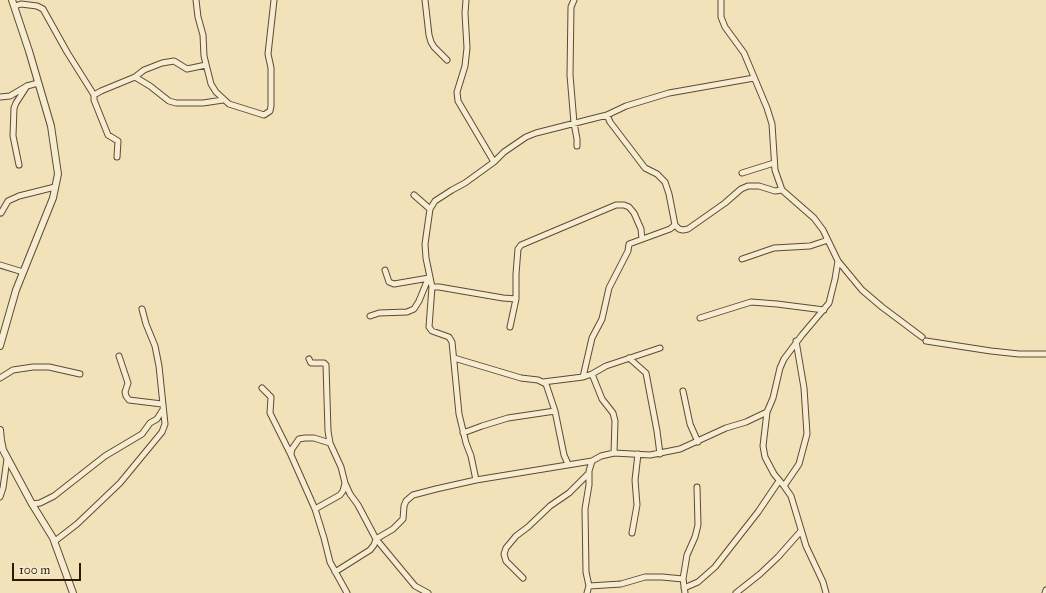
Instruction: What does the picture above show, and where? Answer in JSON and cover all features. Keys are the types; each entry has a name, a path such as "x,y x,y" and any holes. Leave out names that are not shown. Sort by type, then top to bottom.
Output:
{"street":[{"path":"196,0 203,35 204,56 212,84 223,100 228,104 264,115 270,111 271,68 268,54 274,0"},
{"path":"425,0 431,42 434,48 447,60"},
{"path":"466,0 465,13 467,48 465,66 457,92 458,101 494,162"},
{"path":"574,0 571,7 570,61 577,146"},
{"path":"721,0 721,17 725,27 744,53 772,124 774,164 782,190 814,218 823,230 838,260 862,290 924,339 998,352 1026,355 1046,354"},
{"path":"0,346 23,272 46,216 58,174 51,126 14,3 37,6 43,9 67,52 94,95 94,100 108,135 118,142 117,157"},
{"path":"94,95 135,77 144,70 162,63 174,61 187,69 206,65"},
{"path":"135,77 150,86 169,101 176,103 203,103 223,100"},
{"path":"476,480 459,414 451,338 432,331 429,327 432,287 429,278 425,244 430,209 435,201 465,183 494,162 504,152 526,137 551,128 607,115 626,106 669,94 754,78"},
{"path":"0,97 10,96 27,86 38,83"},
{"path":"19,165 13,136 14,108 27,86"},
{"path":"607,115 610,122 645,168 657,174 664,182 669,194 675,225 678,229 688,229 725,203 741,189 748,186 759,186 775,191 782,190"},
{"path":"742,173 774,164"},
{"path":"1,213 8,201 19,196 55,187"},
{"path":"414,195 430,209"},
{"path":"510,327 516,299 518,249 523,243 616,205 624,205 629,207 634,213 641,229 642,239"},
{"path":"583,377 592,338 602,319 609,288 628,251 630,244 670,229 675,225"},
{"path":"742,259 774,248 810,246 828,239"},
{"path":"826,593 823,582 815,568 801,531 794,505 784,486 771,469 765,457 763,450 763,436 767,412 773,398 780,368 789,350 824,310 831,298 838,260"},
{"path":"0,265 23,272"},
{"path":"385,270 389,282 394,284 429,278"},
{"path":"370,316 379,313 407,312 414,309 429,278"},
{"path":"432,287 516,299"},
{"path":"700,318 751,302 824,310"},
{"path":"55,541 77,524 120,484 162,432 165,424 162,407 160,366 155,346 142,309"},
{"path":"784,486 799,464 806,434 804,388 796,341"},
{"path":"454,358 521,378 543,382 583,377 606,366 660,348"},
{"path":"119,356 128,383 126,396 129,400 162,407"},
{"path":"629,358 646,373 660,454"},
{"path":"309,359 311,363 324,363 326,365 326,412 330,443 341,467 345,483 350,494 358,505 376,539 415,586 428,593"},
{"path":"0,378 13,370 33,367 49,367 80,374"},
{"path":"592,374 602,399 613,413 615,421 614,453"},
{"path":"543,382 546,384 564,455 568,464"},
{"path":"262,388 271,397 270,413 291,455 314,509 324,538 328,557 347,593"},
{"path":"683,391 690,424 698,442"},
{"path":"32,504 40,503 54,496 104,456 142,434 150,423 157,419 161,414 162,407"},
{"path":"463,433 508,418 554,411"},
{"path":"335,572 370,550 376,539 393,529 402,519 406,501 413,495 476,480 592,461 600,456 614,453 650,455 660,454 680,449 698,442 726,428 746,422 767,412"},
{"path":"0,431 3,450 7,459 55,541 73,593"},
{"path":"291,455 292,449 299,439 314,438 330,443"},
{"path":"0,456 3,450"},
{"path":"632,533 637,505 635,480 638,454"},
{"path":"0,497 3,488 7,459"},
{"path":"587,593 585,509 589,485 588,474 592,461"},
{"path":"523,578 506,561 504,554 506,548 516,536 550,506 569,493 588,474"},
{"path":"697,487 698,525 695,537 687,555 683,579 684,591 698,582 715,567 758,512 779,481"},
{"path":"314,509 340,495 343,491 345,483"},
{"path":"736,593 778,557 801,531"},
{"path":"588,586 621,584 645,577 683,579"}]}
